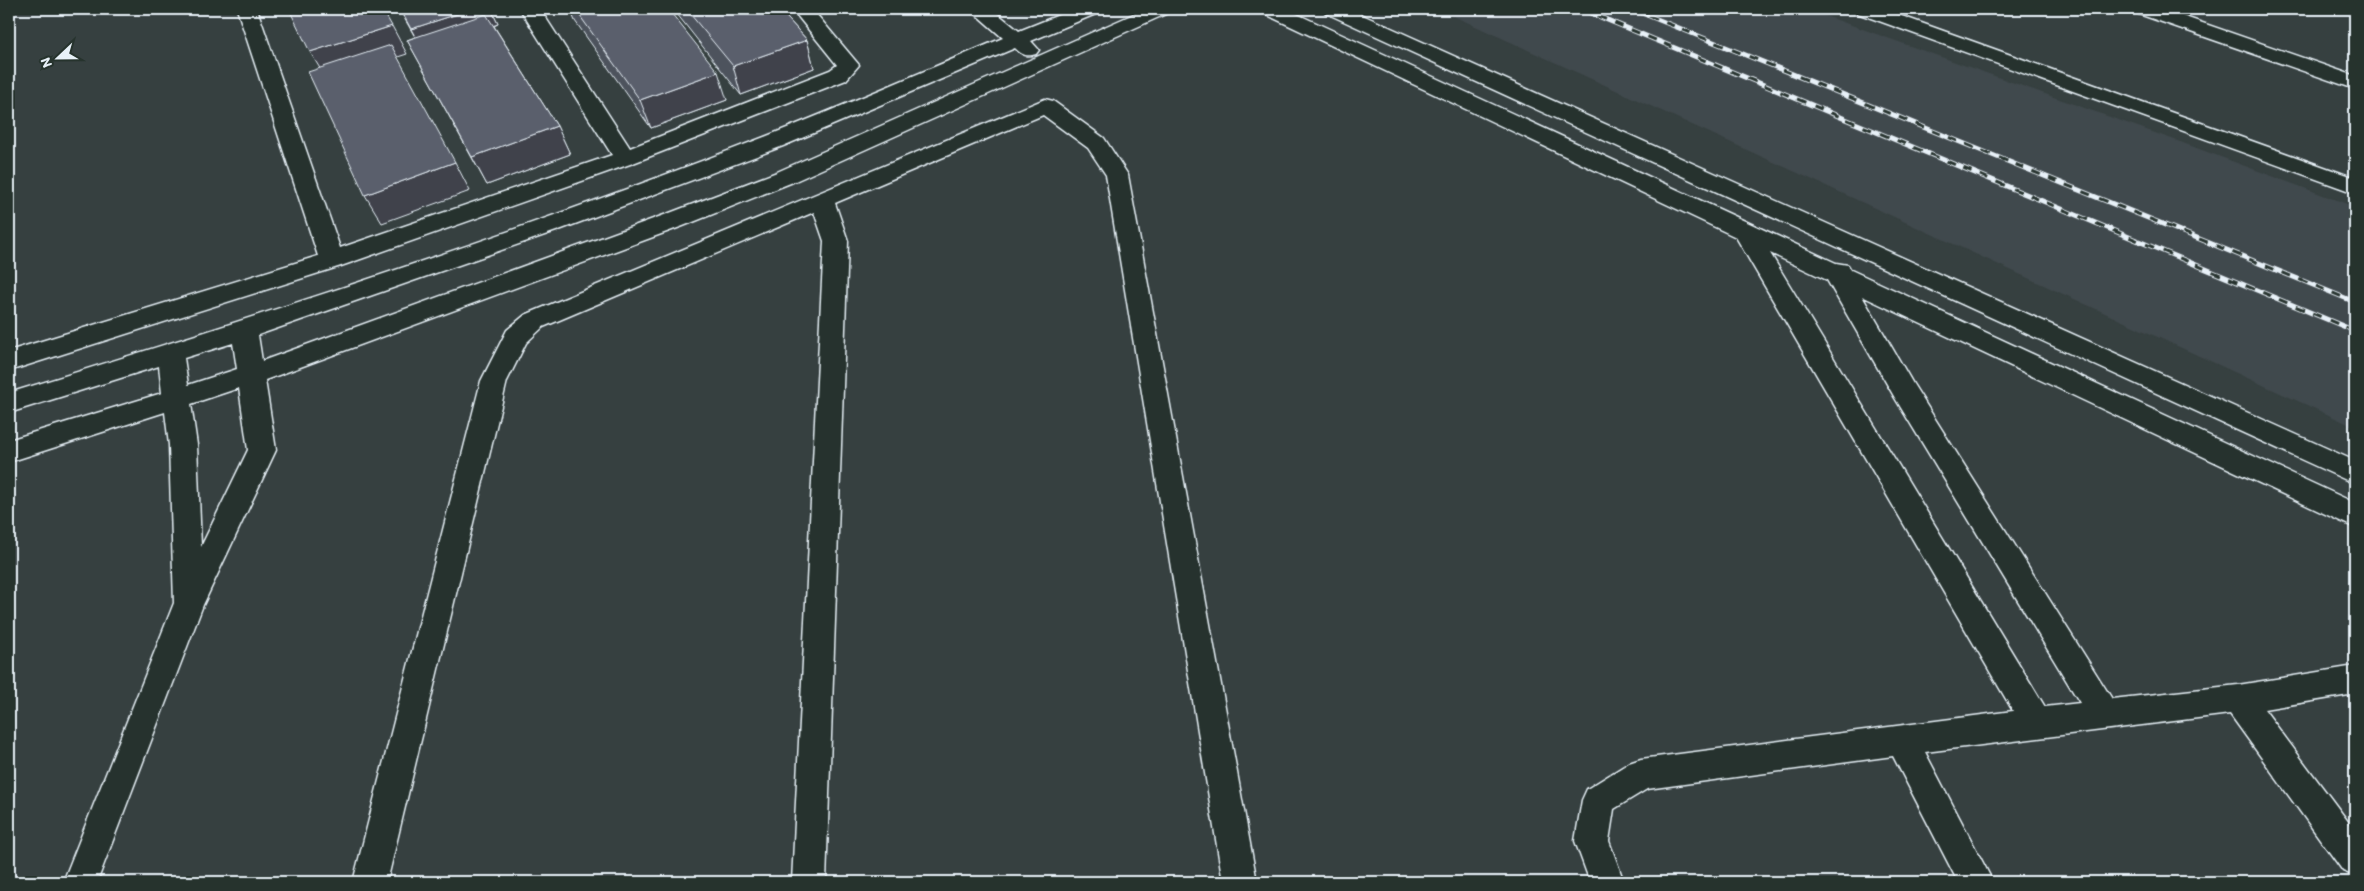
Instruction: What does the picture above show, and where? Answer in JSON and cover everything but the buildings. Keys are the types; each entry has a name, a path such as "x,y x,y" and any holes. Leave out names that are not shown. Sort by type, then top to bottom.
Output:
{"street":[{"path":"247,9 332,260"},
{"path":"530,9 625,158"},
{"path":"9,361 332,260 625,158 838,75 848,65 802,9"},
{"path":"980,9 1043,62"},
{"path":"9,403 244,330 551,224 775,141 1017,39 1049,15 1091,9"},
{"path":"9,451 250,376 675,220 785,177 1161,9"},
{"path":"1270,9 2355,516"},
{"path":"1333,9 2355,473"},
{"path":"1864,9 2355,186"},
{"path":"2143,9 2355,83"},
{"path":"1049,15 1084,44"},
{"path":"370,882 494,380 516,337 534,321 1044,106 1096,143 1117,174 1240,882"},
{"path":"810,882 836,241 822,200"},
{"path":"1746,232 1764,205"},
{"path":"1746,232 2037,723"},
{"path":"1837,275 1855,246"},
{"path":"1837,275 1904,390 2104,714"},
{"path":"80,882 188,605 262,450 244,330"},
{"path":"170,353 183,445 188,605"},
{"path":"1607,882 1592,841 1599,800 1641,774 2104,714 2238,699 2355,680"},
{"path":"2238,699 2355,859"},
{"path":"1901,740 1976,882"}],"shaded area":[{"path":"1438,9 1806,9 2183,143 2355,207 2355,427"}],"railway":[{"path":"1581,9 2355,331"},
{"path":"1632,9 2355,302"}]}
